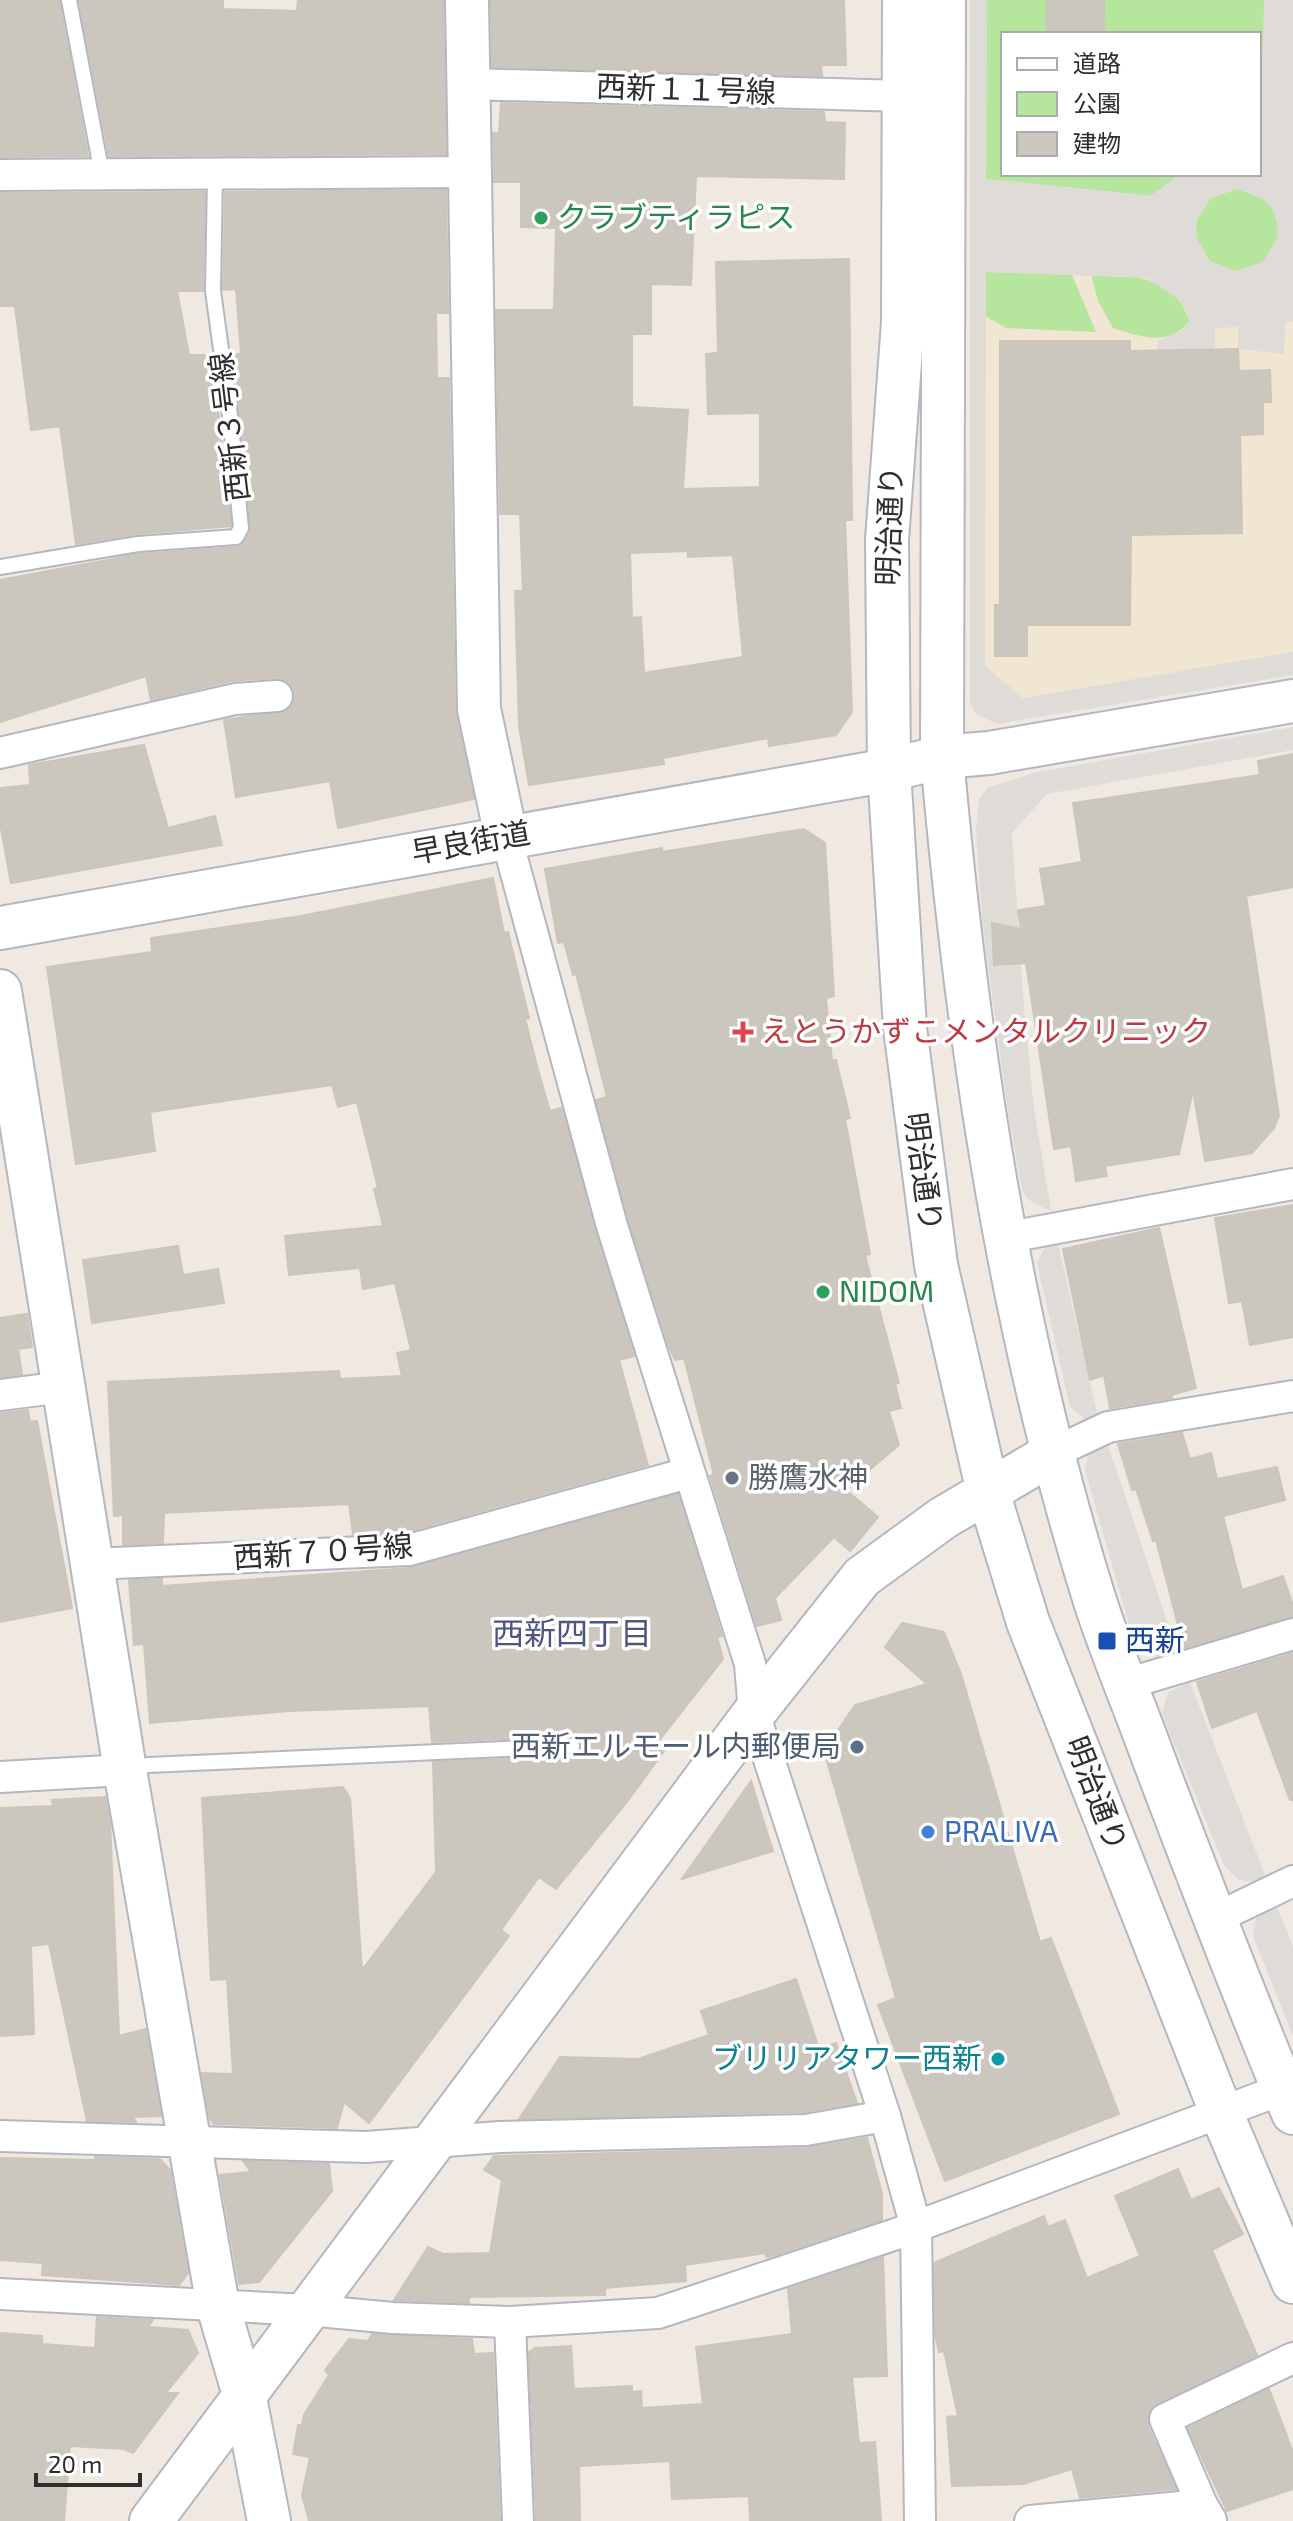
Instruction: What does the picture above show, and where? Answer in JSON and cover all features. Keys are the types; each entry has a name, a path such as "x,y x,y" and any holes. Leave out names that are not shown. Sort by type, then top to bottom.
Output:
{"street":[{"path":"467,0 479,709 506,836 612,1226 750,1664 754,1713 885,2116 916,2227 920,2521"},
{"name":"明治通り","path":"904,0 903,322 887,540 889,770 905,1028 936,1265 988,1492 1028,1622 1221,2112 1293,2282"},
{"name":"明治通り","path":"944,0 942,757 950,844 1004,1238 1094,1599 1214,1919 1288,2101"},
{"name":"西新１１号線","path":"468,84 903,96"},
{"path":"0,175 470,172"},
{"path":"0,753 235,699 277,696"},
{"name":"早良街道","path":"0,928 889,770 942,757 989,753 1293,701"},
{"path":"0,991 125,1770 218,2306 245,2398 269,2521"},
{"path":"1004,1238 1293,1184"},
{"path":"0,1395 63,1387"},
{"path":"151,2521 245,2398 429,2144 754,1713 862,1577 943,1518 1055,1452 1108,1427 1293,1396"},
{"name":"西新７０号線","path":"92,1564 409,1550 688,1473"},
{"path":"1126,1684 1293,1634"},
{"path":"0,1777 125,1770"},
{"path":"1214,1919 1293,1881"},
{"path":"0,2294 308,2310 393,2318 510,2322 658,2313 916,2227 1221,2112 1288,2101"},
{"path":"0,2136 366,2147 500,2137 806,2130 885,2116"},
{"path":"510,2322 518,2521"},
{"path":"1030,2521 1207,2513 1165,2419 1293,2358"}],"lane":[{"path":"69,0 102,174"},
{"name":"西新３号線","path":"0,567 138,544 236,537 241,528 213,291 215,174"},
{"path":"125,1770 148,1765 572,1746"}],"shaded area":[{"path":"970,0 987,0 986,179 1151,196 1177,176 1261,176 1264,0 1293,0 1293,321 1286,323 1284,354 1238,349 1238,327 1215,328 1215,349 1157,350 1158,340 1182,331 1189,321 1186,309 1175,297 1147,278 986,272 985,666 1023,698 1293,652 1293,675 997,724 976,714 970,703","holes":["1237,189 1263,199 1273,210 1277,238 1263,262 1236,271 1210,261 1196,237 1196,222 1211,198"]},
{"path":"987,0 1293,0 1293,652 1023,698 985,667"},
{"path":"1293,727 1293,750 1047,794 1012,833 1034,1109 1051,1210 1029,1200 1022,1190 1008,1112 982,920 976,831 979,799 987,788 1037,772"},
{"path":"1057,1240 1099,1421 1086,1420 1070,1407 1037,1263 1046,1245"},
{"path":"1106,1439 1178,1654 1153,1657 1134,1642 1085,1470 1088,1452"},
{"path":"1190,1682 1266,1878 1255,1882 1239,1880 1224,1865 1162,1714 1168,1692"},
{"path":"1275,1902 1293,1946 1293,2036 1253,1936 1256,1918"}],"green space":[{"path":"987,0 1264,0 1261,70 1261,32 1001,32 1001,176 1177,176 1151,196 986,179"},
{"path":"1237,189 1253,192 1266,201 1275,214 1278,230 1275,246 1266,259 1253,268 1237,271 1221,268 1208,259 1199,246 1196,230 1199,214 1208,201 1221,192"},
{"path":"986,272 1072,275 1096,332 1006,328 985,316"},
{"path":"1091,275 1136,277 1163,286 1183,306 1189,321 1173,335 1154,338 1113,328 1098,301"}],"building":[{"path":"0,0 59,0 88,156 0,157"},
{"path":"79,0 223,0 223,9 297,11 298,0 443,0 446,154 109,156"},
{"path":"491,0 844,0 846,65 821,65 822,76 492,67"},
{"path":"1047,0 1104,0 1105,32 1047,32"},
{"path":"501,103 824,112 825,122 845,123 844,179 696,176 691,285 651,284 651,334 632,334 632,407 688,410 683,489 760,487 760,413 708,414 706,354 718,353 716,262 849,259 852,520 845,520 852,712 836,735 769,746 768,738 663,758 664,764 529,785 519,726 515,591 523,591 520,514 500,514 496,310 554,310 556,228 521,227 521,182 494,182 493,133 499,133","holes":["688,551 688,557 733,555 743,657 644,673 641,617 632,618 630,553"]},
{"path":"446,190 448,313 436,313 437,378 449,378 455,709 474,799 338,828 330,781 236,797 224,720 288,710 293,703 292,687 276,678 231,681 151,700 146,676 0,722 0,580 139,554 237,547 250,533 232,354 241,354 236,289 223,290 225,192"},
{"path":"205,192 203,291 177,291 189,355 212,355 231,526 137,534 76,544 60,426 31,430 15,306 0,306 0,193"},
{"path":"1000,341 1130,341 1130,351 1238,349 1239,371 1270,370 1271,402 1263,402 1263,434 1240,435 1242,533 1131,535 1130,625 1027,625 1027,656 995,656 995,605 1000,605"},
{"path":"144,745 168,828 215,816 222,845 11,883 0,823 0,788 30,785 29,765"},
{"path":"1293,754 1293,887 1246,896 1279,1116 1274,1128 1252,1153 1205,1161 1193,1090 1179,1154 1105,1166 1107,1176 1076,1181 1071,1146 1054,1149 1026,963 994,965 992,923 1021,929 1018,910 1046,906 1040,869 1082,862 1073,803 1260,775 1258,761"},
{"path":"804,829 825,843 834,996 826,998 832,1061 836,1060 850,1118 845,1119 870,1254 865,1255 899,1383 895,1384 901,1408 889,1411 899,1445 846,1490 878,1517 850,1551 834,1537 775,1598 781,1620 757,1626 710,1476 714,1475 684,1358 675,1360 669,1347 629,1221 596,1100 607,1097 576,974 573,975 564,942 558,943 545,869 662,848 662,852"},
{"path":"493,878 504,933 508,932 529,1018 525,1019 550,1111 561,1108 634,1356 619,1360 648,1465 406,1532 353,1534 349,1504 164,1513 163,1543 123,1545 123,1515 114,1516 108,1382 339,1371 340,1379 402,1376 397,1353 411,1350 395,1283 363,1289 360,1268 289,1275 285,1236 383,1226 374,1189 378,1188 357,1102 338,1107 332,1085 150,1112 155,1151 76,1164 47,967 152,952 151,938 301,916"},
{"path":"1293,1205 1293,1337 1250,1345 1242,1301 1229,1303 1215,1218"},
{"path":"1159,1228 1196,1388 1171,1395 1172,1398 1110,1408 1104,1375 1090,1380 1063,1249"},
{"path":"178,1246 183,1275 218,1269 224,1303 92,1323 83,1260"},
{"path":"27,1314 32,1347 18,1349 22,1374 0,1377 0,1318"},
{"path":"28,1410 30,1422 37,1421 72,1608 0,1622 0,1413"},
{"path":"1182,1433 1190,1459 1211,1453 1217,1479 1277,1467 1285,1500 1223,1516 1242,1590 1283,1576 1293,1605 1293,1616 1184,1648 1156,1540 1153,1541 1136,1489 1132,1490 1118,1444"},
{"path":"678,1494 722,1636 717,1637 723,1659 651,1751 664,1751 627,1802 556,1889 539,1877 501,1930 509,1936 369,2123 344,2102 337,2128 214,2124 210,2119 202,2073 233,2074 227,1979 211,1980 202,1798 343,1787 350,1798 362,1970 436,1872 433,1762 572,1756 580,1751 582,1745 572,1736 432,1742 429,1706 289,1711 150,1723 144,1644 134,1645 129,1580 162,1579 162,1586 410,1568"},
{"path":"902,1623 944,1632 961,1674 1040,1942 1051,1938 1119,2114 945,2181 878,2005 896,1998 824,1751 855,1705 927,1684 885,1647"},
{"path":"1293,1653 1293,1800 1290,1800 1257,1711 1212,1728 1197,1682"},
{"path":"751,1781 773,1851 682,1879"},
{"path":"105,1797 110,1821 119,2036 146,2029 161,2116 133,2117 136,2122 87,2121 49,1944 31,1946 34,2034 0,2036 0,1808 53,1806 52,1800"},
{"path":"796,1979 819,2049 836,2043 857,2103 804,2112 519,2119 560,2057 638,2059 709,2035 701,2011"},
{"path":"867,2138 882,2194 882,2220 775,2255 766,2257 765,2253 685,2265 686,2281 605,2288 605,2295 468,2297 469,2303 394,2300 428,2247 443,2254 490,2253 502,2180 484,2170 494,2156 806,2148"},
{"path":"95,2157 160,2159 170,2170 188,2273 179,2285 42,2275 43,2263 0,2260 0,2158 96,2160"},
{"path":"243,2161 329,2164 332,2191 259,2282 239,2284 220,2175 251,2172"},
{"path":"1178,2169 1191,2200 1219,2188 1243,2234 1212,2250 1257,2355 1150,2409 1148,2426 1176,2489 1080,2498 1072,2469 1023,2484 952,2486 947,2417 958,2416 944,2351 939,2352 935,2335 934,2263 1044,2216 1048,2227 1065,2220 1087,2278 1140,2256 1115,2196"},
{"path":"883,2257 887,2376 852,2377 859,2443 875,2442 881,2521 750,2521 749,2496 672,2499 670,2461 579,2466 580,2521 536,2521 529,2352 535,2348 571,2346 574,2389 632,2386 632,2392 641,2391 642,2408 703,2404 696,2347 792,2334 788,2289"},
{"path":"97,2317 153,2320 148,2327 188,2330 198,2353 166,2393 178,2393 133,2453 124,2449 70,2446 64,2521 0,2521 0,2333 42,2336 42,2344 95,2348"},
{"path":"372,2334 472,2339 474,2354 493,2353 500,2521 309,2521 302,2495 310,2457 293,2454 298,2425 302,2425 304,2415 329,2375 325,2370 349,2339 368,2341"},
{"path":"1269,2389 1293,2452 1293,2489 1227,2511 1188,2428"}],"place":[{"name":"クラブティラピス","path":"541,218"},
{"name":"えとうかずこメンタルクリニック","path":"743,1032"},
{"name":"NIDOM","path":"823,1292"},
{"name":"勝鷹水神","path":"732,1478"},
{"name":"西新","path":"1107,1641"},
{"name":"西新エルモール内郵便局","path":"857,1747"},
{"name":"PRALIVA","path":"928,1832"},
{"name":"ブリリアタワー西新","path":"998,2059"}],"district":[{"name":"西新四丁目","path":"572,1634"}]}
